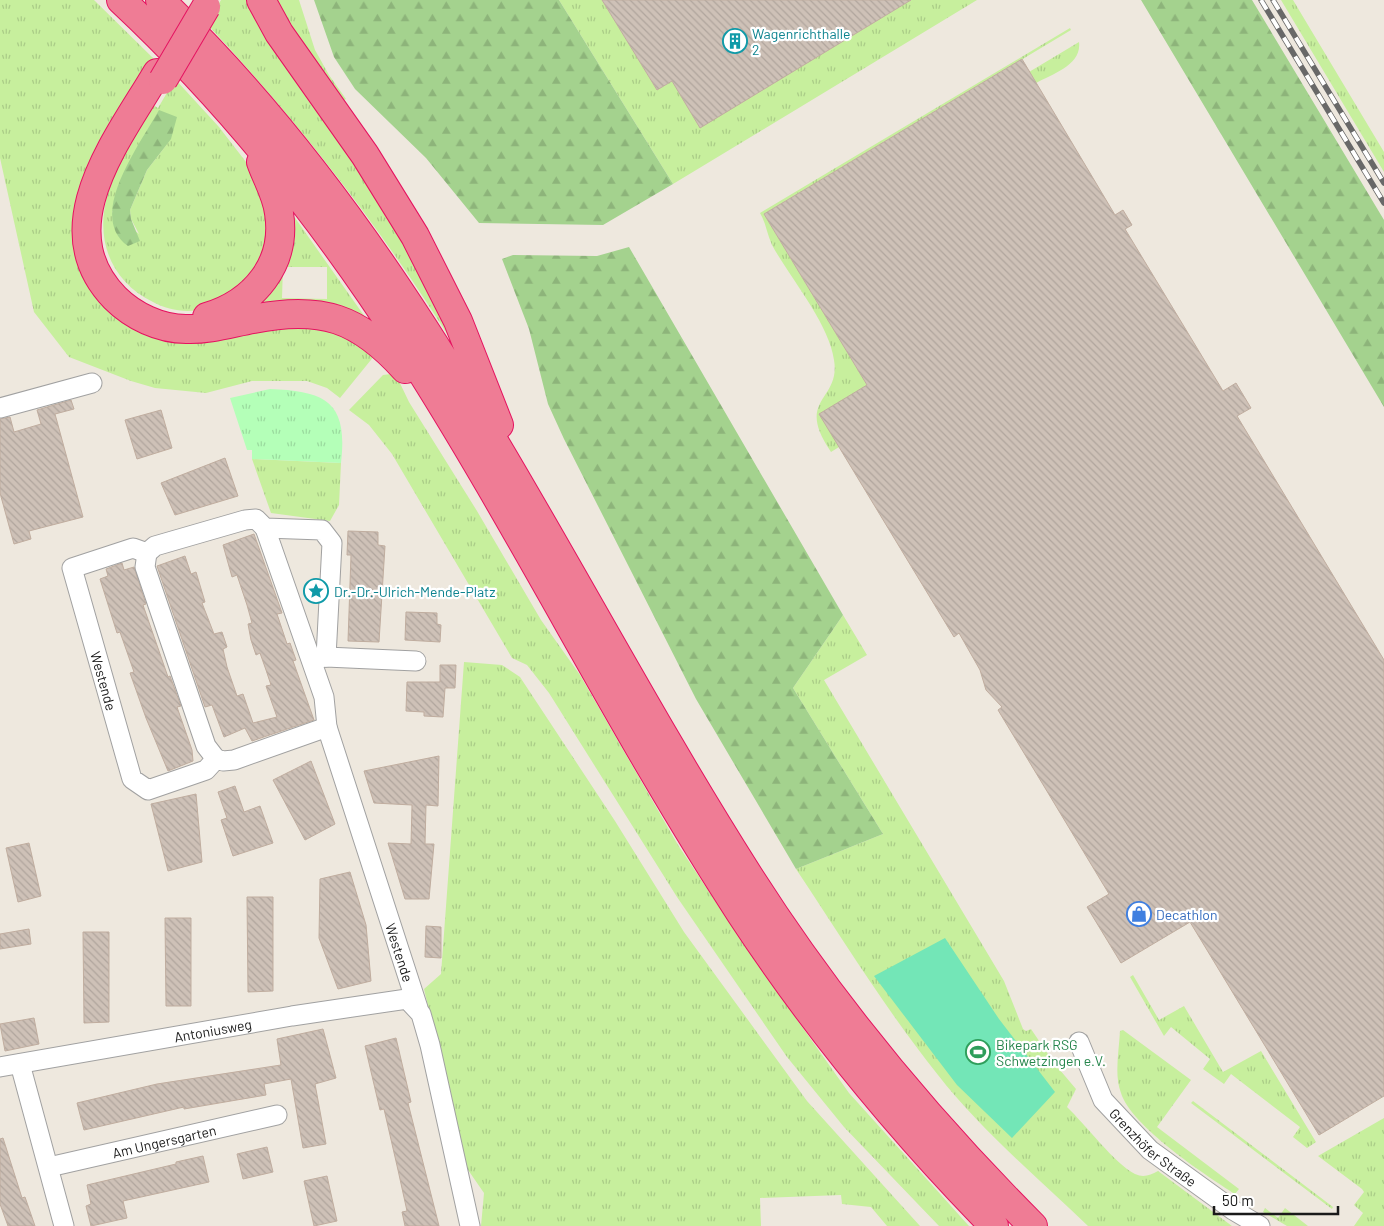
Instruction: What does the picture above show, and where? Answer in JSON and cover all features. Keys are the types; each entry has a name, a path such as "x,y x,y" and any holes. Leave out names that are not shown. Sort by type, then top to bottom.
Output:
{"highway":[{"path":"122,0 191,70 252,137 303,200 368,291 452,423 629,730 742,915 791,985 863,1081 948,1178 994,1226"},
{"path":"160,0 246,89 322,181 431,336 512,468 646,706 713,819 782,926 861,1035 888,1068 946,1136 1033,1226"},
{"path":"261,0 279,33 365,155 415,236 458,321 494,407 512,468"},
{"path":"204,2 98,174 89,200 86,222 90,253 98,274 112,295 133,312 159,325 170,328 198,329 294,313 327,317 348,323 382,344 452,423"},
{"path":"160,76 103,190 99,208 98,244 104,263 114,281 132,299 150,309 170,316 188,319 206,317 226,311 243,300 268,276 275,262 279,242 279,213 276,198 252,137"}],"street":[{"path":"0,408 92,383"},
{"name":"Westende","path":"216,759 206,770 148,790 132,779 72,568 133,548 147,553 155,546 244,520 256,519 265,528 319,659"},
{"name":"Westende","path":"265,528 322,530 332,542 319,659 327,727 430,1044 470,1226"},
{"path":"147,553 145,567 206,746 216,759 223,761 234,760 327,727"},
{"path":"319,659 416,661"},
{"name":"Antoniusweg","path":"0,1067 390,1000 407,999 419,1011"},
{"name":"Grenzhöfer Straße","path":"1079,1042 1103,1100 1150,1150 1233,1210 1260,1226"},
{"path":"20,1064 64,1226"},
{"name":"Am Ungersgarten","path":"49,1166 277,1116"}],"green space":[{"path":"0,0 94,0 153,58 89,176 83,197 125,316 325,322 379,350 340,398 327,388 307,381 252,381 206,393 155,388 131,381 69,357 34,312 0,158"},
{"path":"221,0 254,0 380,192 457,350 401,264 340,181 276,101 207,24"},
{"path":"266,0 299,0 315,50 329,75 346,99 335,106"},
{"path":"314,0 559,0 673,184 603,225 479,223 426,158 355,89 334,57"},
{"path":"559,0 602,0 657,90 672,81 700,127 911,0 977,0 673,184"},
{"path":"1141,0 1252,0 1384,220 1384,407"},
{"path":"1281,0 1293,0 1384,152 1384,172"},
{"path":"1070,28 1071,30 764,214 867,385 839,447 831,452 821,434 817,421 821,401 831,384 834,374 831,346 817,316 772,245 760,213"},
{"path":"1079,42 1079,50 1071,63 1036,83 1029,72"},
{"path":"175,79 219,127 256,175 273,227 252,282 210,306 198,310 181,311 169,308 141,295 121,277 108,254 105,241 103,227 104,212 111,184 153,105 158,108","holes":["171,139 147,170 130,210 131,219 139,234 112,212"]},
{"path":"159,110 177,117 171,139 147,170 130,210 131,219 140,241 128,246 116,233 112,217 114,198 130,160"},
{"path":"288,208 370,324 243,309","holes":["283,267 327,267 327,299 282,298"]},
{"path":"629,247 843,615 793,688 883,834 796,869 696,699 564,439 548,404 529,329 502,259 513,255 597,256"},
{"path":"391,374 398,379 409,402 477,511 541,620 580,675 678,845 749,952 849,1093 969,1226 939,1226 844,1127 787,1057 677,897 549,693 527,665 512,658 392,454 369,425 349,410 383,375"},
{"path":"270,389 306,393 319,397 330,404 337,414 341,426 341,463 252,459 252,450 247,450 230,398"},
{"path":"252,459 341,463 339,505 330,521 271,513"},
{"path":"843,615 867,655 824,680 1004,981 1023,1029 1026,1031 1031,1029 1054,1063 1076,1089 1067,1107 1109,1153 1127,1169 1141,1176 1150,1175 1158,1171 1232,1226 1088,1226 991,1134 954,1095 882,999 796,869 883,834 793,688"},
{"path":"464,662 502,665 520,677 615,821 684,932 807,1101 920,1226 887,1226 871,1207 842,1204 841,1195 760,1198 761,1226 481,1226 484,1193 466,1167 424,989 441,974"},
{"name":"Bikepark RSG Schwetzingen e.V.","path":"945,938 999,1019 1055,1092 1012,1138 957,1085 874,976"},
{"path":"1133,975 1159,1020 1184,1006 1223,1072 1261,1051 1316,1142 1307,1148 1293,1137 1300,1127 1231,1074 1224,1084 1203,1069 1210,1059 1171,1027 1164,1036 1130,977"},
{"path":"1123,1030 1191,1080 1157,1127 1239,1189 1235,1194 1170,1149 1139,1120 1128,1106 1121,1093 1118,1079 1120,1031"},
{"path":"1193,1101 1333,1207 1332,1209 1191,1103"},
{"path":"1384,1118 1384,1226 1354,1226 1363,1213 1354,1205 1364,1192 1318,1156"},
{"path":"1265,1208 1278,1218 1285,1208 1308,1226 1287,1226 1263,1212"}],"building":[{"name":"Wagenrichthalle 2","path":"602,0 911,0 700,128 672,81 657,90"},
{"path":"1022,59 1115,215 1123,210 1132,225 1125,229 1223,391 1236,383 1251,408 1237,416 1384,660 1384,1096 1319,1135 1190,922 1121,963 1087,907 1109,894 998,710 1002,707 986,690 980,670 959,633 954,637 819,414 867,385 764,214"},
{"path":"71,400 74,409 55,414 83,517 29,531 31,539 14,544 0,493 0,419 10,417 14,432 41,424 37,410"},
{"path":"161,410 172,448 137,459 125,420"},
{"path":"225,458 238,496 175,515 161,483"},
{"path":"348,531 378,532 378,545 385,546 379,642 348,641 351,555 347,555"},
{"path":"254,534 282,613 277,614 287,644 290,643 296,660 293,661 314,720 252,741 245,728 224,737 212,705 205,707 157,566 185,556 191,574 196,572 205,602 202,603 214,634 222,632 227,647 223,649 227,667 237,696 243,694 253,723 277,717 266,686 271,685 266,670 260,653 256,655 251,640 248,624 252,623 247,605 237,575 232,577 223,545"},
{"path":"122,563 124,570 134,567 146,604 143,605 168,677 170,676 181,706 177,707 192,750 193,761 168,771 130,673 134,672 120,632 117,633 100,579 108,576 106,569"},
{"path":"406,612 437,613 437,624 441,625 440,642 405,640"},
{"path":"440,665 456,665 455,688 445,688 443,717 424,716 424,712 406,711 407,682 440,682"},
{"path":"439,756 438,806 426,805 425,844 434,844 429,899 405,899 388,843 411,844 412,805 374,803 364,771"},
{"path":"311,761 335,824 305,840 273,780"},
{"path":"235,786 244,812 260,806 273,843 233,856 221,820 227,818 218,792"},
{"path":"196,794 202,862 168,871 151,804"},
{"path":"29,843 41,896 18,902 6,848"},
{"path":"350,872 366,925 371,981 338,989 319,938 320,879"},
{"path":"247,897 273,897 273,991 248,992"},
{"path":"165,918 191,918 191,1006 166,1006"},
{"path":"426,926 441,927 441,958 425,957"},
{"path":"29,929 31,944 0,949 0,934"},
{"path":"83,932 109,932 109,1022 84,1023"},
{"path":"34,1018 39,1044 5,1051 0,1024"},
{"path":"323,1029 336,1078 315,1084 326,1144 303,1148 291,1079 264,1084 266,1095 184,1109 184,1107 84,1130 77,1103 157,1084 281,1065 277,1039"},
{"path":"396,1038 411,1102 408,1103 439,1226 405,1226 402,1212 407,1211 398,1170 384,1109 380,1110 365,1046"},
{"path":"3,1138 22,1198 25,1197 35,1226 8,1226 0,1204 0,1139"},
{"path":"267,1147 273,1172 243,1179 237,1154"},
{"path":"203,1156 209,1182 123,1201 127,1218 91,1226 86,1206 91,1204 87,1185"},
{"path":"327,1176 337,1221 314,1226 304,1181"}],"railway":[{"path":"1261,0 1384,203"},
{"path":"1273,0 1384,183"}],"place":[{"name":"Wagenrichthalle 2","path":"735,41"},
{"name":"Dr.-Dr.-Ulrich-Mende-Platz","path":"316,591"},
{"name":"Decathlon","path":"1139,914"},
{"name":"Bikepark RSG Schwetzingen e.V.","path":"978,1052"}]}
